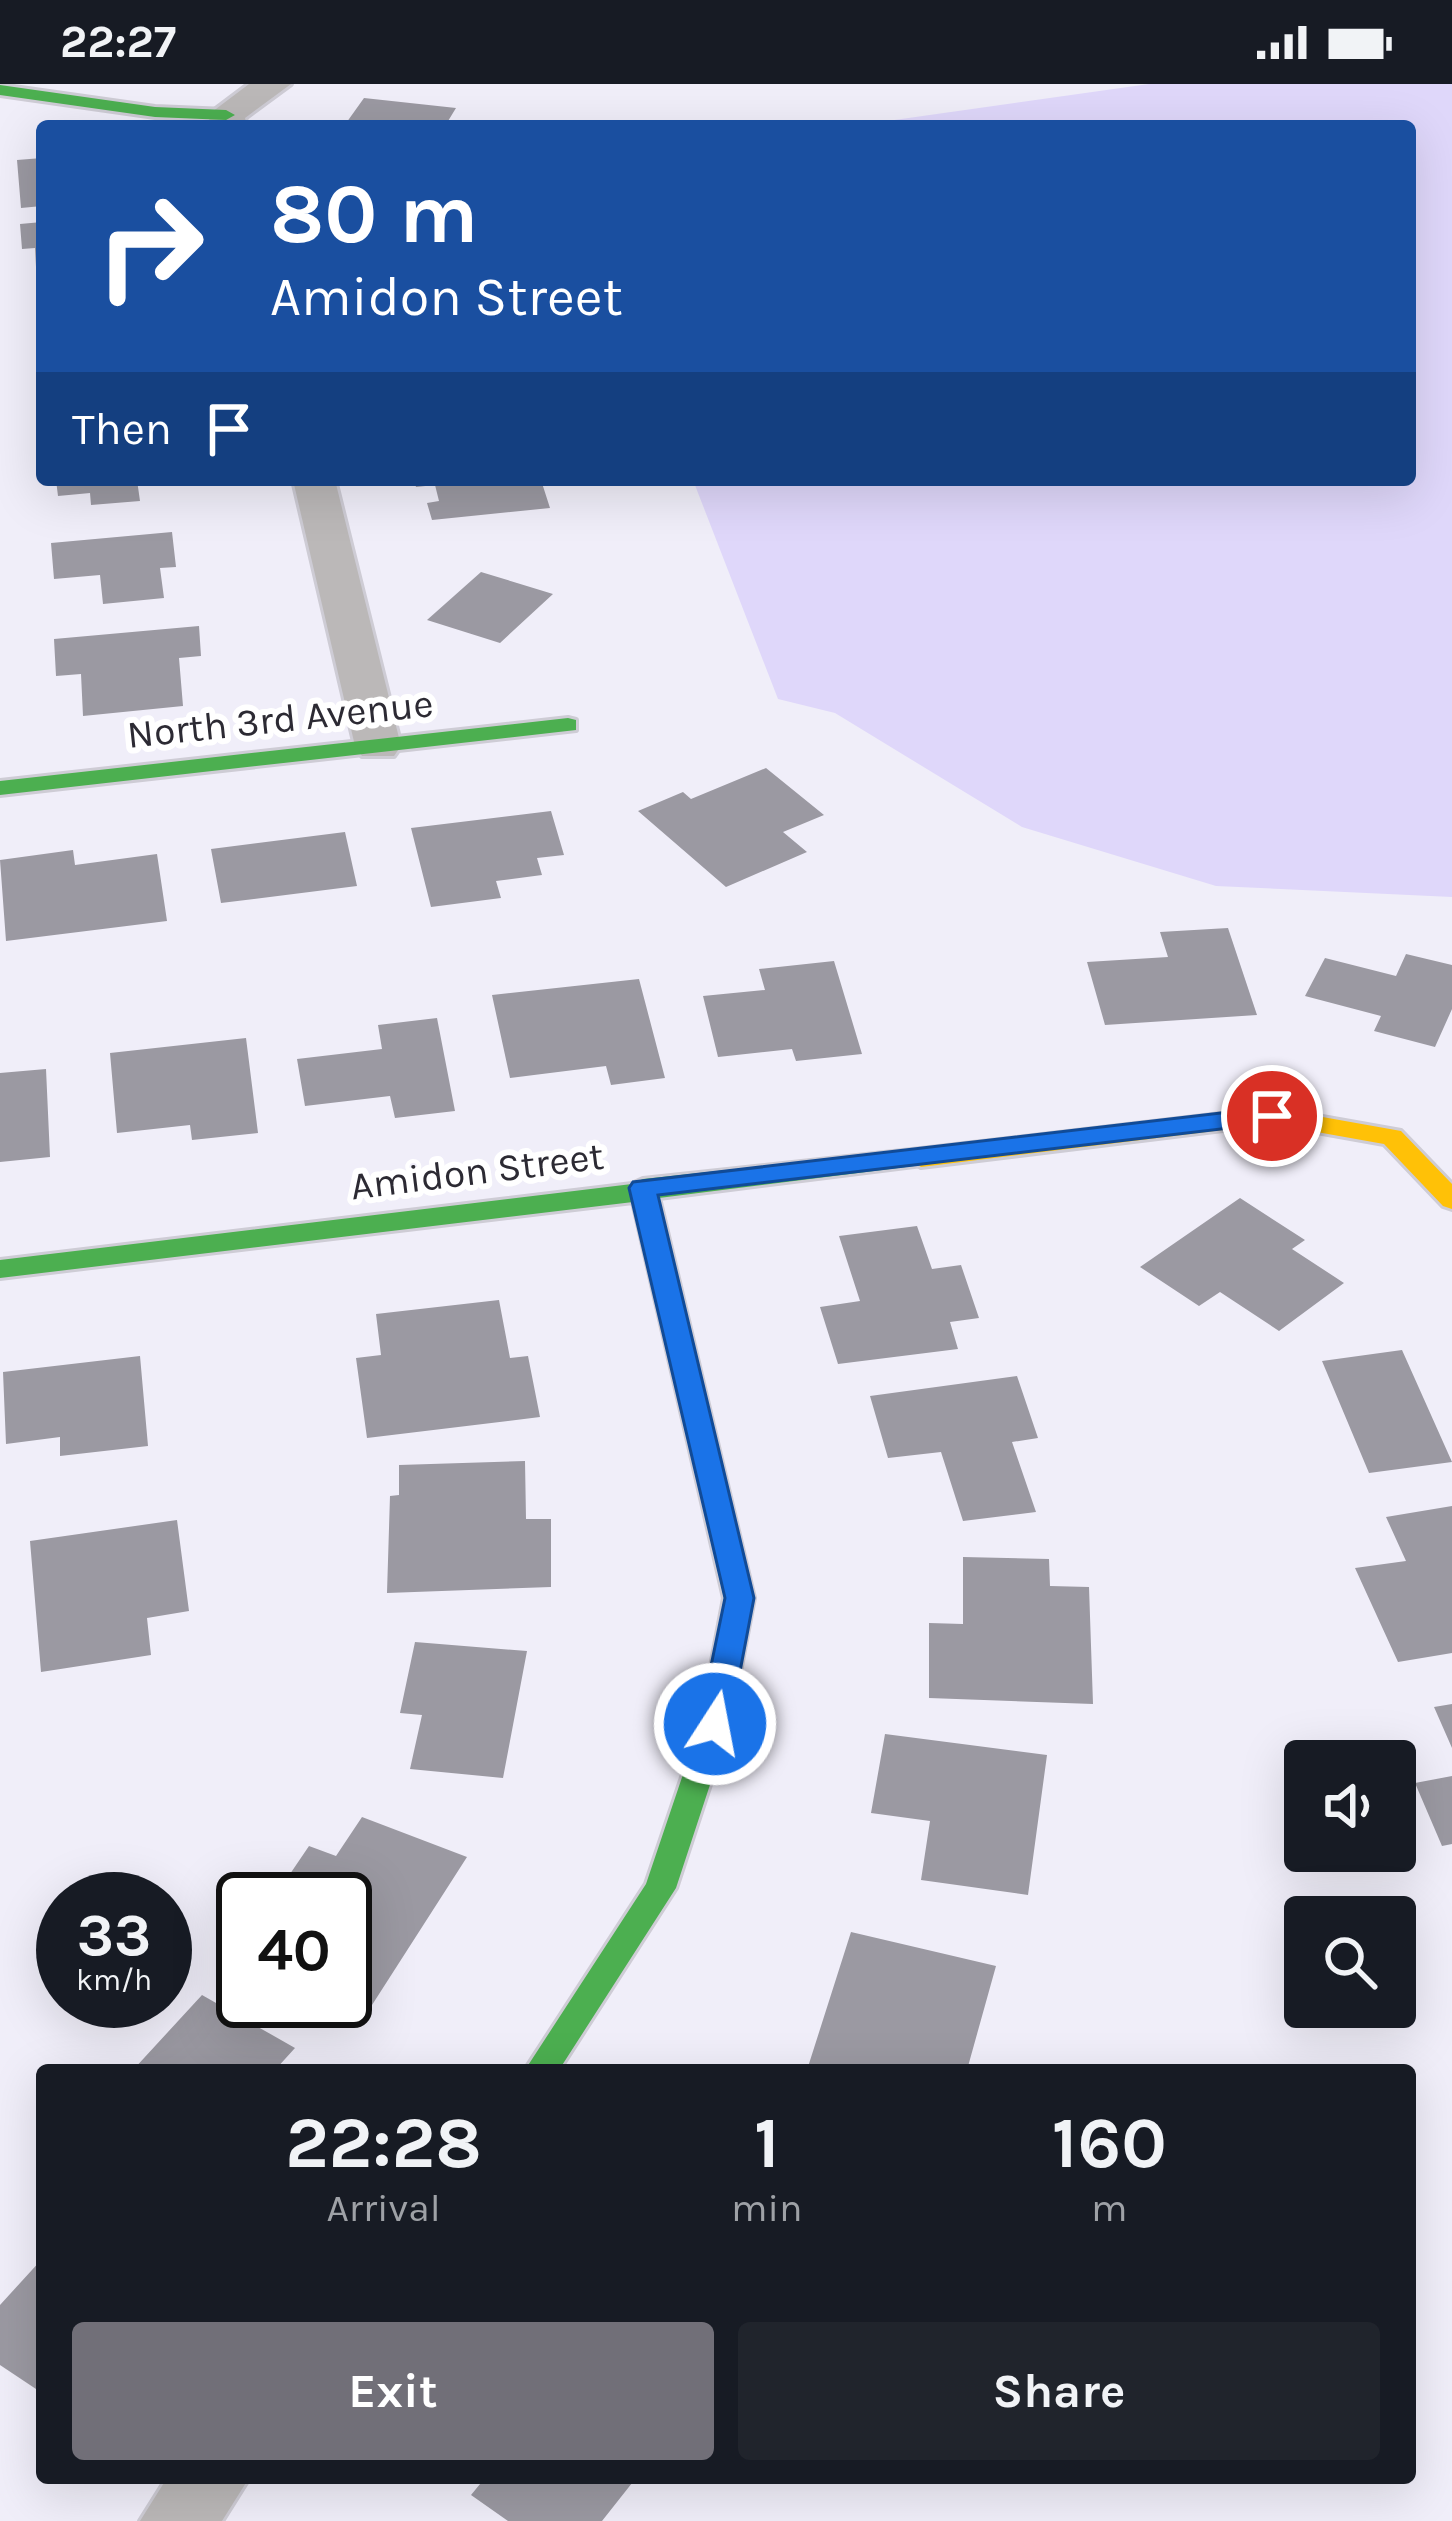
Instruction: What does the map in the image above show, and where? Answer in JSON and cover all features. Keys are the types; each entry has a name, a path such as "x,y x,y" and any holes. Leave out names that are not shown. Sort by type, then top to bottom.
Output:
{"street":[{"path":"0,90 228,120 273,84"},
{"path":"315,486 378,746"},
{"name":"North 3rd Avenue","path":"0,788 568,725"},
{"name":"Amidon Street","path":"0,1269 643,1188 1272,1116 1392,1137 1452,1200"},
{"path":"545,2064 660,1888 715,1724 740,1598 643,1188"},
{"path":"176,2521 208,2484"}],"shaded area":[{"path":"1149,84 1452,84 1452,897 1216,886 1022,827 835,713 778,699 695,486 1416,486 1416,120 894,120"}],"building":[{"path":"364,98 456,108 449,120 348,120"},
{"path":"36,158 36,207 21,208 17,160"},
{"path":"36,223 36,267 35,248 22,249 20,224"},
{"path":"57,486 138,486 140,501 91,505 90,493 58,496"},
{"path":"435,486 543,486 550,508 432,520 427,503 439,501"},
{"path":"172,532 176,567 160,568 164,598 103,604 100,575 54,579 51,543"},
{"path":"481,572 553,594 500,643 427,620"},
{"path":"199,626 201,656 179,658 183,706 83,716 81,674 56,676 54,639"},
{"path":"766,768 824,815 783,832 807,852 726,887 638,811 683,792 691,799"},
{"path":"551,811 564,855 537,858 542,875 496,881 501,898 431,907 411,828"},
{"path":"345,832 357,886 221,903 211,849"},
{"path":"73,850 75,865 157,854 167,921 6,941 0,860"},
{"path":"1228,928 1257,1015 1105,1025 1087,962 1168,957 1160,932"},
{"path":"1406,954 1452,965 1452,1009 1435,1047 1374,1031 1381,1016 1305,996 1325,958 1396,976"},
{"path":"834,961 862,1054 796,1061 792,1049 718,1057 703,996 765,990 759,969"},
{"path":"639,979 665,1078 611,1085 606,1066 510,1078 492,995"},
{"path":"437,1018 455,1111 395,1118 390,1096 305,1106 297,1059 382,1049 378,1025"},
{"path":"246,1038 258,1133 192,1140 190,1125 117,1133 110,1053"},
{"path":"46,1069 50,1157 0,1162 0,1073"},
{"path":"1240,1198 1305,1240 1292,1249 1344,1283 1279,1331 1220,1292 1199,1306 1140,1267"},
{"path":"917,1226 932,1269 961,1265 979,1318 950,1322 958,1349 838,1364 820,1307 860,1301 839,1236"},
{"path":"499,1300 510,1358 528,1356 540,1417 367,1438 356,1358 381,1355 376,1314"},
{"path":"1402,1350 1452,1462 1369,1473 1322,1361"},
{"path":"140,1356 148,1446 60,1456 60,1437 6,1444 3,1372"},
{"path":"1017,1376 1038,1438 1012,1442 1036,1512 963,1521 941,1452 888,1458 870,1396"},
{"path":"525,1461 526,1519 551,1519 551,1587 387,1593 390,1496 399,1495 399,1465"},
{"path":"1452,1506 1452,1653 1398,1662 1355,1568 1406,1561 1386,1517"},
{"path":"177,1520 189,1611 147,1618 151,1655 41,1672 30,1541"},
{"path":"963,1557 1049,1559 1050,1586 1089,1587 1093,1704 929,1698 929,1623 963,1624"},
{"path":"415,1642 527,1651 503,1778 410,1769 422,1715 400,1713"},
{"path":"1452,1704 1452,1748 1434,1707"},
{"path":"885,1734 1047,1755 1028,1895 921,1880 930,1821 871,1813"},
{"path":"1452,1776 1452,1844 1442,1846 1416,1783"},
{"path":"362,1817 467,1857 372,2005 372,1872 291,1872 309,1846 336,1856"},
{"path":"851,1932 996,1966 969,2064 809,2064"},
{"path":"202,1995 216,2003 216,2028 260,2028 295,2048 280,2064 139,2064 172,2028 192,2028 192,2006"},
{"path":"36,2266 36,2389 0,2365 0,2305"},
{"path":"480,2484 631,2484 602,2521 508,2521 471,2495"}],"traffic: fast":[{"path":"0,90 155,112 226,115"},
{"path":"0,788 568,725"},
{"path":"0,1269 921,1158"},
{"path":"545,2064 660,1888 715,1724 739,1598 643,1188"}],"traffic: slow":[{"path":"921,1158 1272,1116 1392,1137 1452,1200"}],"route":[{"path":"715,1724 740,1598 643,1188 1272,1116"}]}
